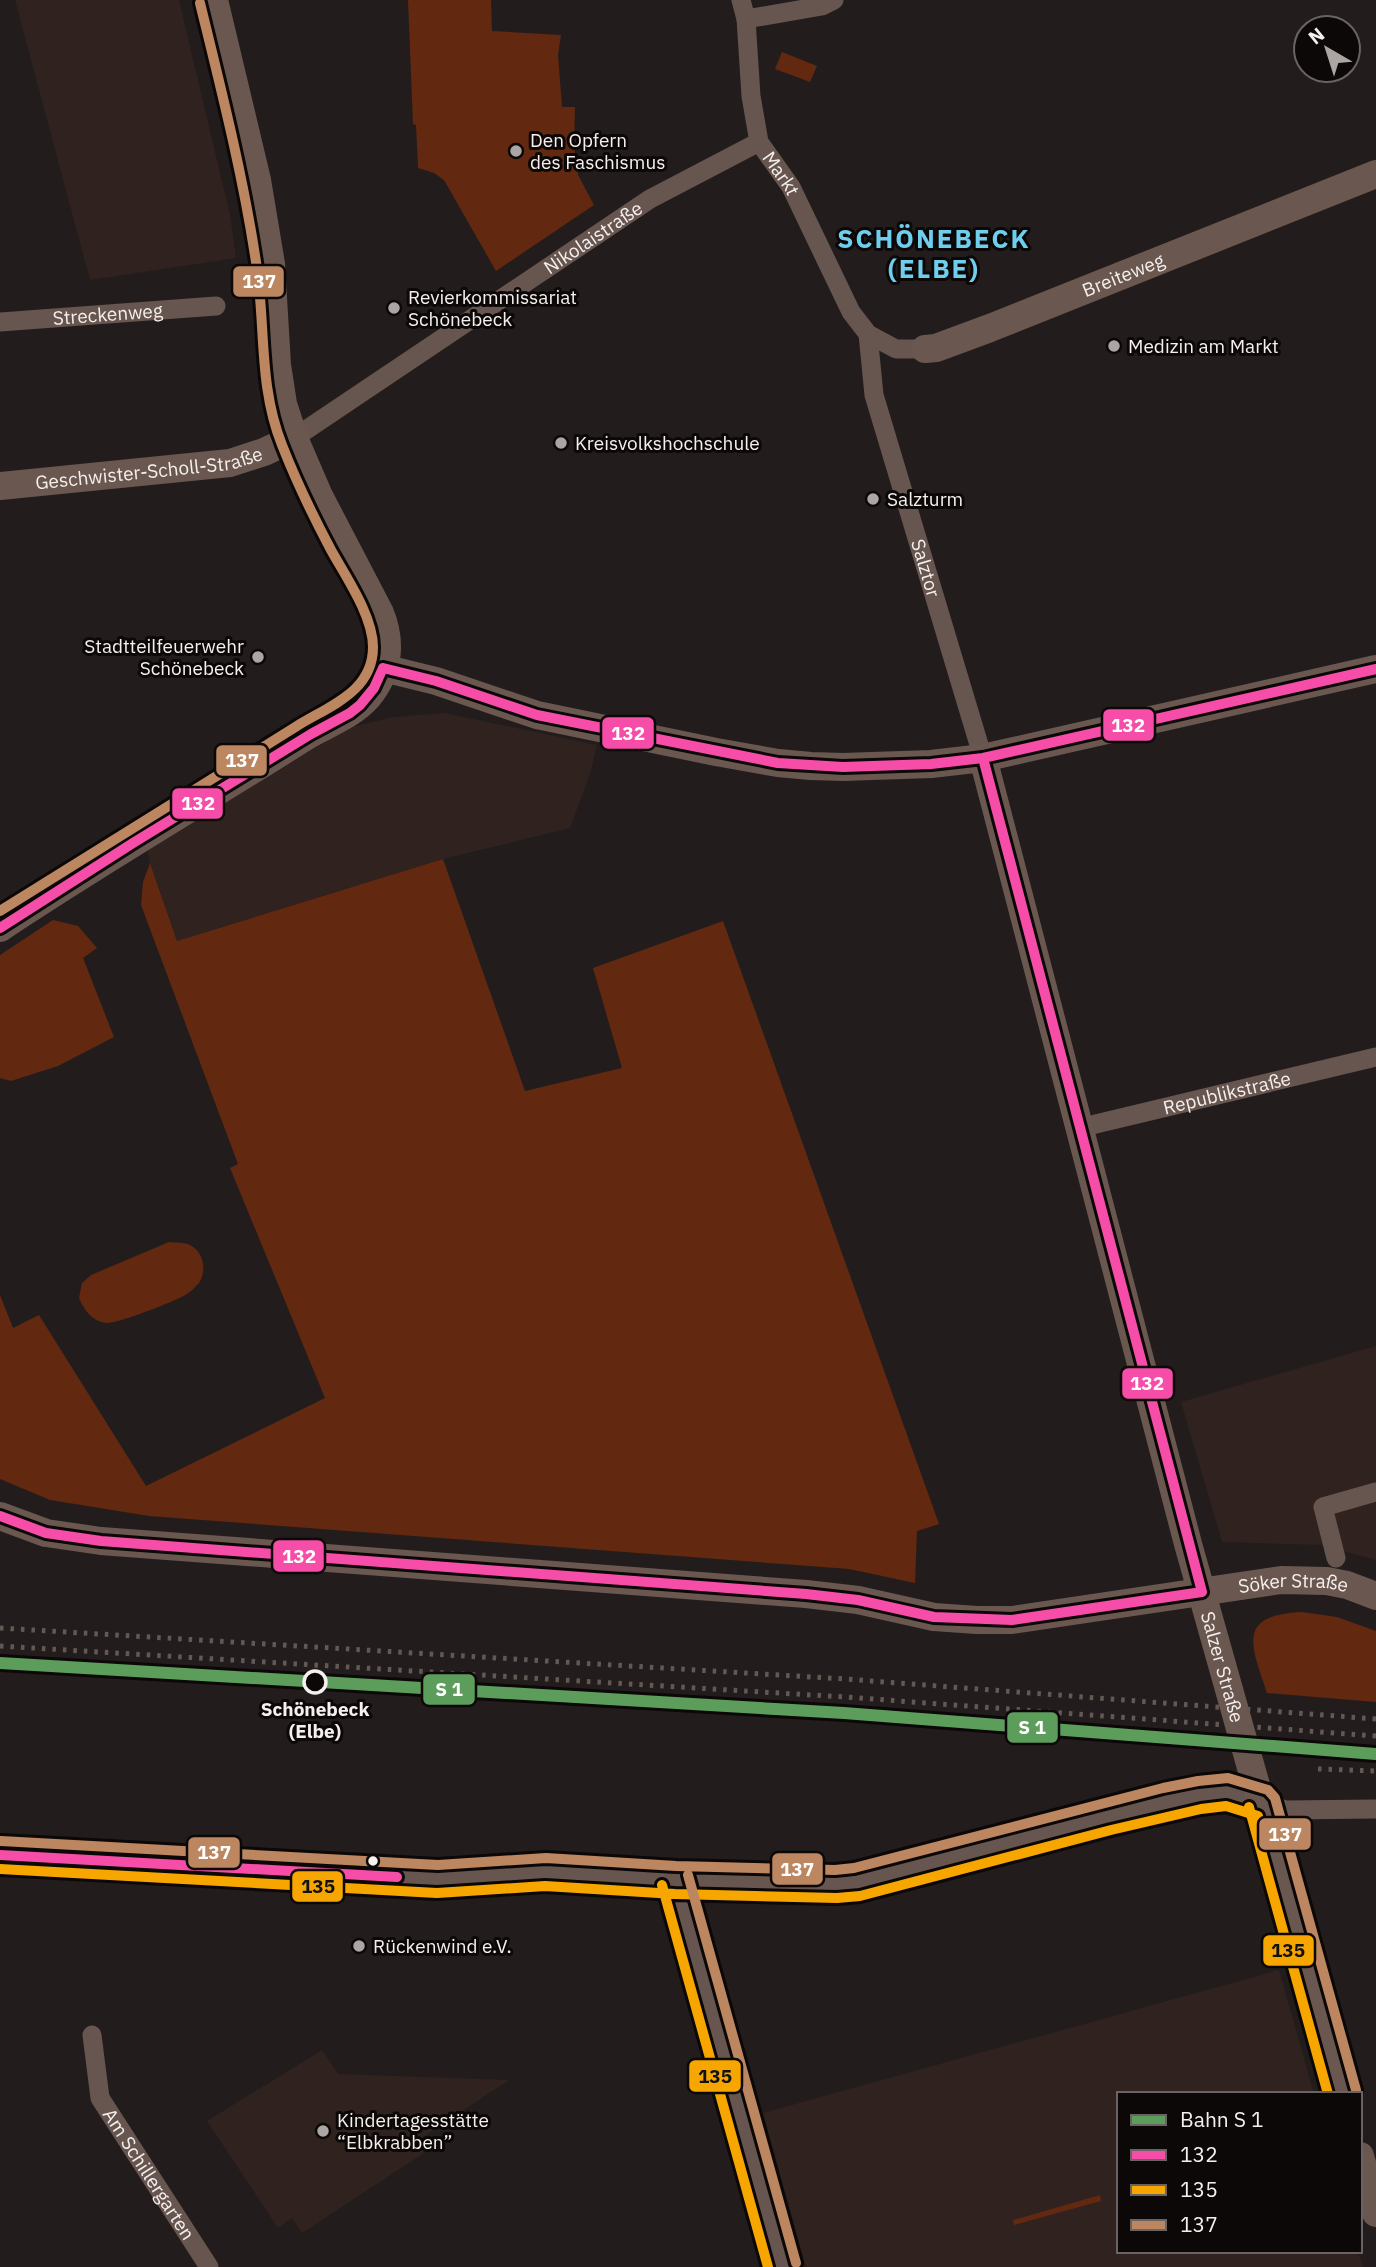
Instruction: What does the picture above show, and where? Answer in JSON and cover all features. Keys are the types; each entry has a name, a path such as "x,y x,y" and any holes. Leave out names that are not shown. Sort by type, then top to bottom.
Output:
{"street":[{"path":"0,928 133,843 349,713 360,705 374,688 388,649 387,630 319,496 294,438 283,404 277,365 271,264 257,180 214,0"},
{"name":"Markt","path":"741,0 747,19 751,96 759,142 791,187 852,312 868,334"},
{"path":"747,19 822,6 834,0"},
{"name":"Nikolaistraße","path":"294,438 650,199 759,142"},
{"name":"Breiteweg","path":"868,334 896,349 936,348 1376,174"},
{"name":"Streckenweg","path":"0,322 216,306"},
{"name":"Salztor","path":"868,334 876,402 983,758"},
{"name":"Geschwister-Scholl-Straße","path":"0,486 230,463 264,452 294,438"},
{"path":"383,668 436,681 537,715 716,752 810,766 843,767 931,764 983,758 1376,670"},
{"name":"Salzer Straße","path":"983,758 1248,1762 1262,1803 1342,2092"},
{"name":"Republikstraße","path":"1079,1128 1376,1057"},
{"path":"1336,1558 1323,1507 1376,1492"},
{"name":"Söker Straße","path":"0,1516 47,1532 101,1541 806,1594 858,1600 934,1617 977,1620 1012,1620 1266,1582 1306,1579 1347,1586 1376,1596"},
{"path":"0,1855 438,1879 545,1872 675,1880 836,1884 856,1882 1188,1797 1227,1793 1286,1810 1376,1809"},
{"path":"675,1880 783,2267"},
{"name":"Am Schillergarten","path":"92,2035 100,2098 209,2267"},
{"path":"1362,2163 1376,2213"}],"shaded area":[{"path":"15,0 179,0 230,215 236,258 90,280"},
{"path":"408,0 491,0 492,31 561,35 558,55 562,107 575,107 574,145 578,175 594,205 496,271 444,180 434,173 418,168 416,125 413,124"},
{"path":"782,52 817,66 810,82 775,69"},
{"path":"445,713 597,745 590,774 570,828 443,859 177,941 147,848 347,728 394,717"},
{"path":"443,859 525,1091 622,1068 593,968 723,921 939,1524 917,1531 915,1583 849,1569 149,1516 50,1500 0,1479 0,1295 13,1328 39,1315 146,1486 325,1398 230,1168 238,1164 141,905 143,882 150,863 177,941"},
{"path":"53,920 78,926 97,948 83,958 114,1037 58,1066 11,1081 0,1078 0,955"},
{"path":"169,1242 190,1245 195,1248 203,1262 199,1283 189,1293 159,1307 106,1323 97,1320 83,1307 79,1298 82,1283 91,1275"},
{"path":"1376,1346 1376,1560 1322,1545 1222,1542 1181,1402"},
{"path":"1302,1612 1337,1617 1376,1631 1376,1702 1267,1693 1254,1647 1258,1626 1266,1619 1281,1614"},
{"path":"1279,1970 1313,2092 1117,2092 1117,2253 1359,2253 1363,2267 806,2267 763,2113"},
{"name":"Kindertagesstätte “Elbkrabben”","path":"322,2050 338,2074 509,2080 417,2141 424,2153 302,2233 292,2218 278,2228 207,2121"},
{"path":"1100,2195 1101,2201 1014,2225 1013,2220"}],"railway":[{"path":"0,1628 845,1679 1376,1719"},
{"path":"0,1646 845,1697 1376,1736"},
{"path":"1318,1769 1376,1771"}],"transit line":[{"name":"137","path":"0,911 347,696 366,676 371,662 372,635 364,610 305,498 274,422 266,377 259,285 251,229 200,3"},
{"name":"132","path":"383,668 436,681 537,715 778,763 843,767 931,764 983,758 1376,669"},
{"name":"132","path":"0,928 133,843 350,713 374,688 383,668"},
{"name":"132","path":"983,758 1202,1592"},
{"name":"132","path":"0,1516 46,1533 101,1541 806,1594 858,1600 934,1617 1012,1620 1202,1592"},
{"path":"0,1663 844,1713 1376,1754"},
{"name":"137","path":"1,1841 438,1865 546,1858 676,1866 835,1870 854,1868 1163,1788 1228,1778 1268,1790 1275,1798 1356,2090"},
{"name":"135","path":"0,1869 437,1893 545,1886 675,1894 837,1898 860,1896 1201,1809 1226,1806 1258,1816"},
{"name":"135","path":"1249,1807 1327,2092"},
{"name":"132","path":"0,1855 397,1877"},
{"name":"137","path":"688,1875 796,2263"},
{"name":"135","path":"662,1885 768,2267"}],"place":[{"name":"Den Opfern des Faschismus","path":"516,151"},
{"name":"Revierkommissariat Schönebeck","path":"394,308"},
{"name":"Medizin am Markt","path":"1114,346"},
{"name":"Kreisvolkshochschule","path":"561,443"},
{"name":"Salzturm","path":"873,499"},
{"name":"Stadtteilfeuerwehr Schönebeck","path":"258,657"},
{"name":"Schönebeck (Elbe)","path":"315,1682"},
{"name":"Rückenwind e.V.","path":"359,1946"},
{"name":"Kindertagesstätte “Elbkrabben”","path":"323,2131"}],"district":[{"name":"SCHÖNEBECK (ELBE)","path":"934,253"}]}
